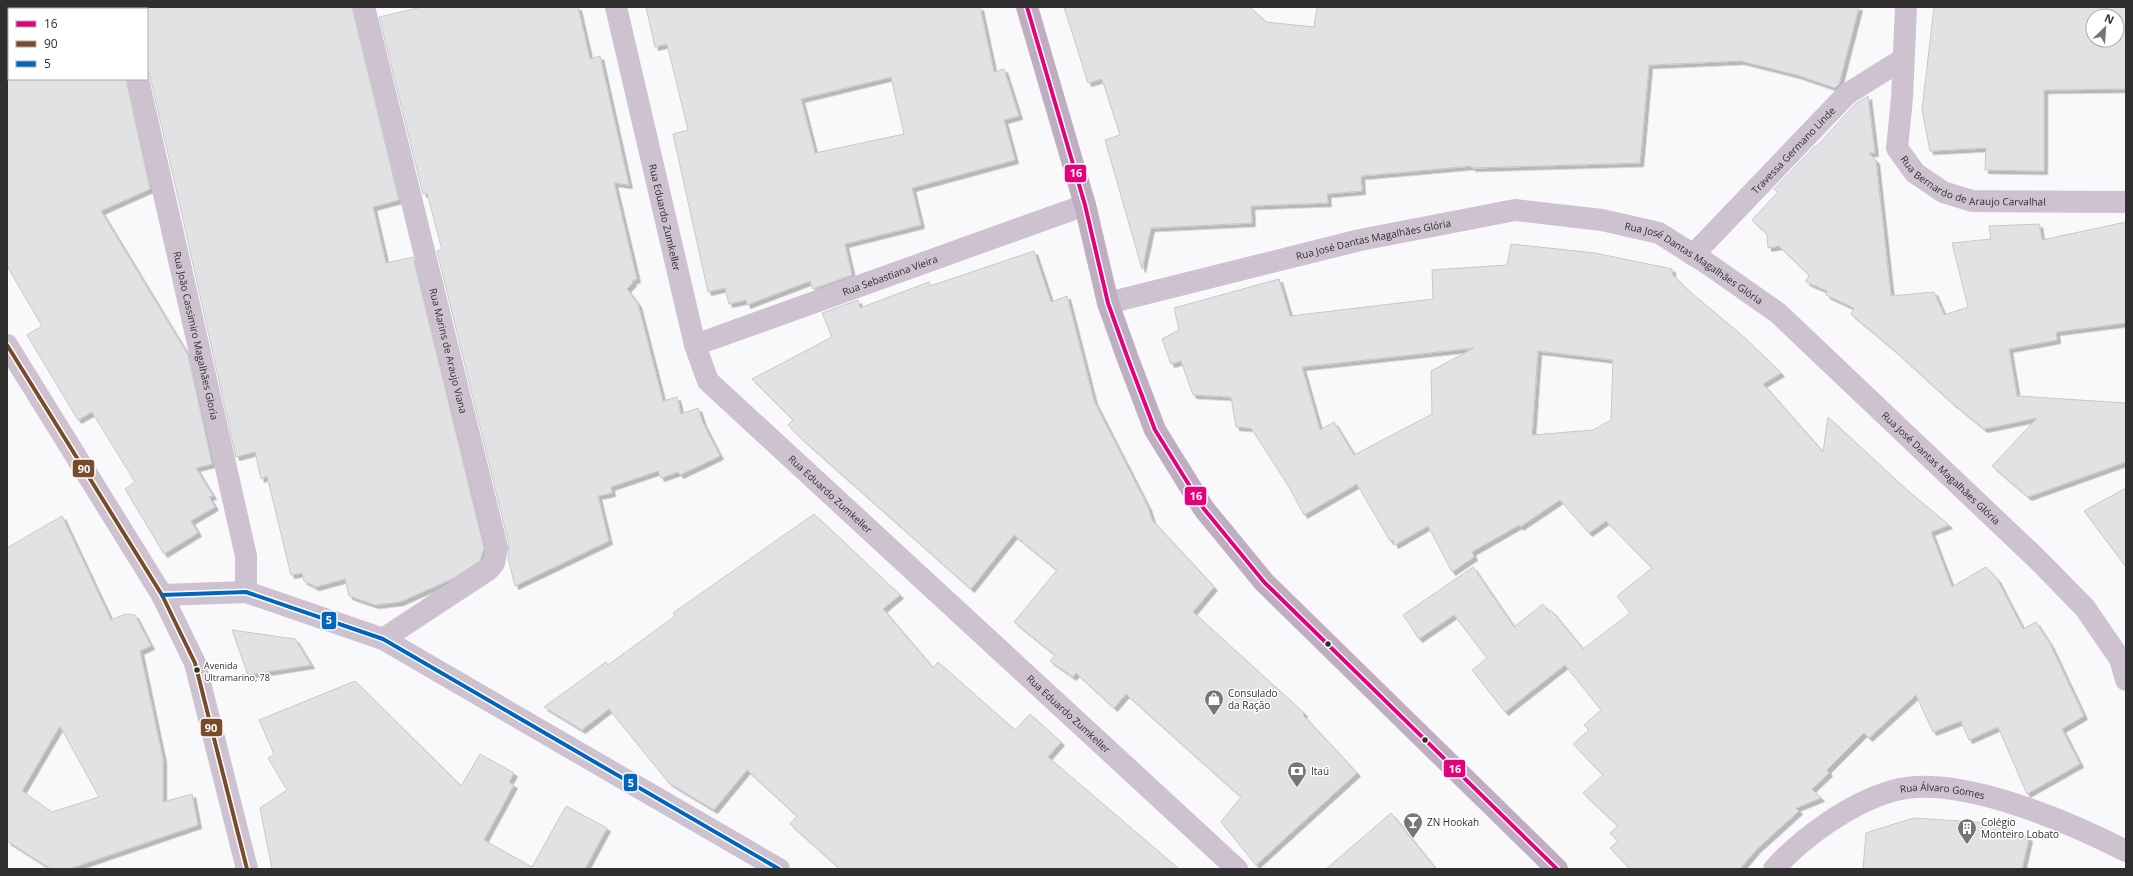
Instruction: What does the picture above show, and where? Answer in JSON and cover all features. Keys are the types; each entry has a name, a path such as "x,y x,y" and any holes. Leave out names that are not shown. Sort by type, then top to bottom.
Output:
{"main road":[{"path":"1027,7 1085,205 1108,303 1155,430 1204,509 1264,582 1557,869"}],"street":[{"name":"Rua Marins de Araujo Viana","path":"364,7 497,548 494,563 488,570 383,638"},
{"name":"Rua Eduardo Zumkeller","path":"616,7 694,345 708,381 1236,869"},
{"name":"Rua Bernardo de Araujo Carvalhal","path":"1906,7 1902,98 1897,148 1915,173 1943,192 1972,201 2126,202"},
{"name":"Travessa Germano Linde","path":"1693,254 1847,94 1903,59"},
{"name":"Rua João Cassimiro Magalhães Gloria","path":"138,80 246,556 246,592"},
{"name":"Rua Sebastiana Vieira","path":"694,345 1085,205"},
{"name":"Rua José Dantas Magalhães Glória","path":"1108,303 1360,240 1515,210 1602,220 1659,233 1693,254 1778,313 2037,559 2085,608 2120,659 2126,680"},
{"path":"7,345 162,595 195,663 247,869"},
{"path":"162,595 246,592 383,638 779,869"},
{"name":"Rua Álvaro Gomes","path":"1774,869 1800,844 1858,805 1893,791 1929,787 1966,791 2013,804 2085,830 2126,851"}],"building":[{"path":"352,7 399,200 373,207 386,263 413,257 484,548 480,561 452,579 400,602 375,605 349,596 345,579 316,587 304,581 302,573 291,575 267,476 261,479 255,452 236,457 181,210 148,72 147,8"},
{"path":"422,7 578,7 590,59 600,56 629,185 614,183 637,279 632,281 633,283 627,289 638,304 663,401 677,397 681,414 698,408 703,423 720,456 680,475 678,472 661,478 658,471 611,487 612,493 598,496 609,541 515,586 508,558 509,545 437,251 442,250 427,193 423,194 379,17"},
{"path":"646,7 980,7 994,72 1004,69 1019,116 1004,120 1015,160 912,188 921,225 845,244 852,275 813,289 810,281 747,305 746,300 729,304 725,288 708,292 673,134 688,130 667,44 655,47","holes":["891,77 904,134 815,153 801,99"]},
{"path":"1064,7 1250,7 1266,22 1314,27 1317,7 1859,7 1839,84 1835,88 1797,75 1741,61 1649,65 1640,163 1472,168 1472,166 1361,176 1362,191 1327,194 1328,203 1251,206 1252,223 1151,228 1142,269 1105,140 1120,135 1102,79 1088,83"},
{"path":"1934,7 2126,7 2126,89 2044,90 2044,171 1985,170 1986,148 1930,151 1922,110"},
{"path":"7,79 126,80 150,189 101,211 188,355 212,464 196,468 213,496 209,497 215,507 191,521 198,533 164,554 125,489 135,482 92,412 78,420 27,335 42,326 7,266"},
{"path":"1868,96 1875,153 1869,153 1876,161 1891,296 1934,292 1944,315 1968,307 1952,243 1991,239 1989,226 2039,224 2042,240 2126,222 2126,323 2056,332 2057,340 2009,349 2017,396 2126,403 2126,462 2028,497 1992,466 2037,418 1984,429 1851,314 1854,308 1826,295 1827,291 1806,282 1809,275 1779,246 1768,248 1767,234 1752,220 1778,192 1774,189 1815,146 1816,147 1855,104"},
{"path":"1511,244 1595,253 1672,269 1672,274 1688,290 1745,338 1781,373 1763,384 1823,452 1828,417 1907,490 1949,525 1931,532 1952,587 1986,567 1997,579 2023,629 2036,622 2050,644 2084,716 2062,729 2080,764 2027,794 1998,727 1969,740 1961,721 1933,732 1916,695 1869,738 1864,733 1827,770 1829,773 1812,789 1821,798 1796,808 1799,811 1757,849 1740,869 1630,869 1610,848 1618,841 1610,833 1618,826 1583,793 1603,775 1573,744 1589,730 1584,725 1601,710 1565,665 1505,712 1472,670 1487,658 1454,615 1419,639 1403,615 1473,567 1514,627 1543,604 1549,612 1551,610 1583,649 1630,613 1617,596 1652,568 1606,521 1589,533 1560,500 1520,527 1519,525 1472,552 1474,557 1452,572 1428,526 1395,545 1393,540 1390,541 1357,484 1304,515 1289,487 1251,428 1236,427 1231,397 1193,395 1181,361 1171,364 1162,339 1179,330 1174,308 1279,279 1290,316 1433,299 1432,270 1507,265","holes":["1474,348 1431,371 1432,414 1354,455 1334,422 1320,430 1302,367","1538,351 1613,360 1611,420 1593,430 1532,435"]},
{"path":"1034,251 1051,302 1067,296 1094,401 1148,507 1152,520 1214,587 1193,612 1304,713 1303,715 1357,773 1256,865 1221,822 1241,797 1126,694 1114,708 1076,673 1073,677 1050,661 1055,655 1014,622 1057,570 1014,535 971,589 803,440 788,425 793,420 752,379 832,337 822,313 858,300 860,308 929,282 930,286"},
{"path":"2126,488 2126,567 2084,511"},
{"path":"814,514 900,595 883,609 933,668 938,662 1015,730 1030,714 1061,742 1048,757 1179,869 840,869 790,824 797,816 747,770 714,810 669,783 609,709 582,730 544,707 606,662 608,665 675,616 673,613"},
{"path":"62,516 111,620 125,614 135,615 151,646 140,651 163,759 163,802 192,794 198,825 69,869 51,869 7,841 7,548","holes":["60,726 99,797 52,812 22,791"]},
{"path":"232,630 295,639 311,665 248,675"},
{"path":"355,681 461,786 480,754 514,773 509,782 514,785 484,840 532,867 566,806 607,828 585,869 272,869 260,808 287,790 268,758 274,754 259,720"},
{"path":"1391,813 1436,869 1326,869"},
{"name":"Colégio Monteiro Lobato","path":"1913,818 1992,823 2029,838 2022,869 1863,869 1866,833"}],"transit line":[{"name":"16","path":"1027,7 1085,205 1108,303 1155,430 1204,509 1264,582 1557,869"},
{"name":"90","path":"7,345 162,595 195,663 247,869"},
{"name":"5","path":"162,595 246,592 383,639 779,869"}],"place":[{"name":"Avenida Ultramarino, 78","path":"197,670"},
{"name":"Consulado da Ração","path":"1214,716"},
{"name":"Itaú","path":"1297,788"},
{"name":"ZN Hookah","path":"1413,839"},
{"name":"Colégio Monteiro Lobato","path":"1967,845"}]}
